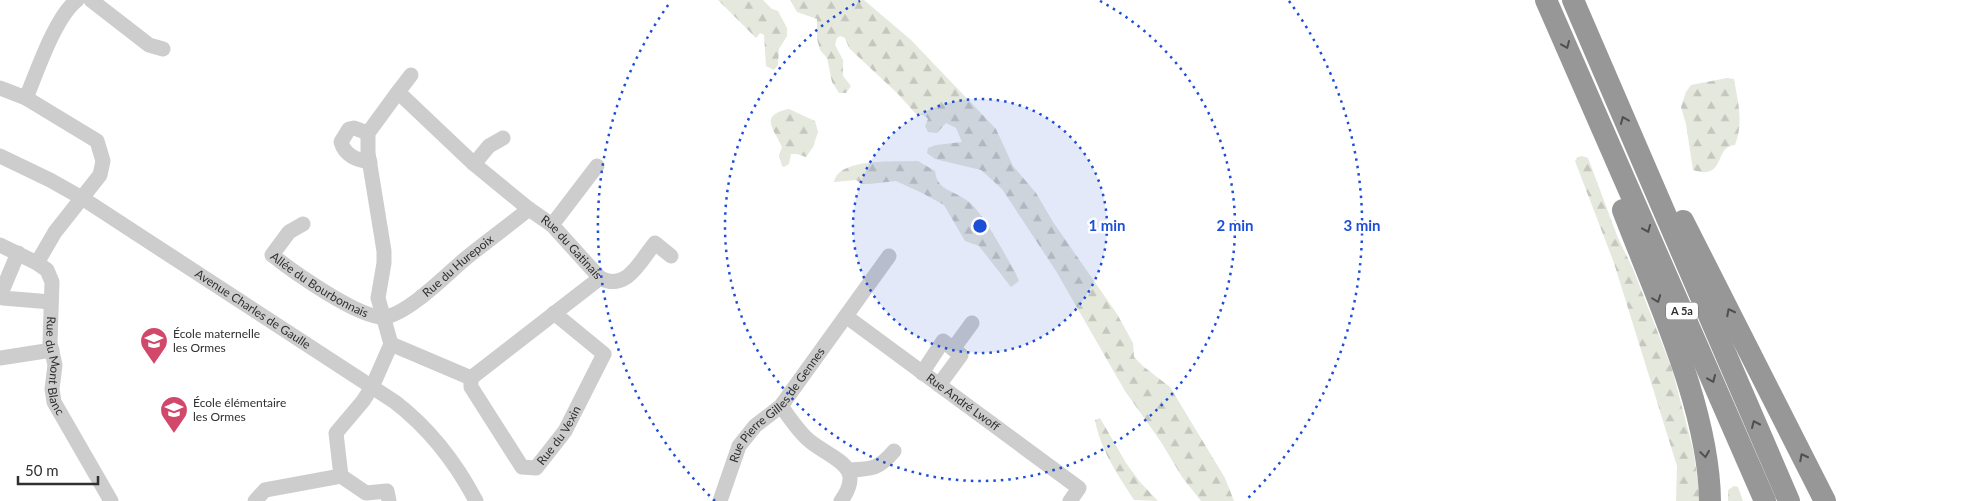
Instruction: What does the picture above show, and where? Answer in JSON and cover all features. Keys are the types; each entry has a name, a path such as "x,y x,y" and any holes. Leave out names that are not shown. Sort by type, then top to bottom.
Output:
{"highway":[{"name":"A 5a","path":"1546,0 1765,501"},
{"name":"A 5a","path":"1573,0 1789,501"},
{"path":"1598,121 1598,146 1679,357 1697,415 1710,501"},
{"path":"1644,165 1662,181 1825,501"}],"street":[{"path":"91,0 149,44 163,49"},
{"path":"26,98 54,32 71,1"},
{"path":"341,476 336,433 372,387 391,344 378,298 384,251 370,162 368,134 411,75"},
{"path":"0,88 26,98 97,141 103,161 100,175 55,232 37,263"},
{"name":"Rue du Gatinais","path":"398,92 474,164 529,209 552,225 600,278 471,378"},
{"path":"368,134 354,128 349,130 341,142 342,149 357,160 370,162"},
{"path":"474,164 489,146 502,138"},
{"name":"Avenue Charles de Gaulle","path":"0,156 82,198 409,413 432,434 459,470 475,500"},
{"path":"552,225 597,166"},
{"name":"Rue du Hurepoix","path":"384,317 397,313 412,304 466,258 529,209"},
{"name":"Allée du Bourbonnais","path":"303,224 289,232 272,255 326,293 368,314 384,317"},
{"path":"600,278 608,283 618,282 627,278 655,243 672,256"},
{"name":"Rue du Mont Blanc","path":"0,245 47,270 52,282 50,343 55,365 52,389 54,402 111,501"},
{"path":"18,254 2,290 4,298 51,302"},
{"name":"Rue Pierre Gilles de Gennes","path":"720,501 739,446 755,426 781,406 847,317 889,256"},
{"name":"Rue du Vexin","path":"471,378 471,387 522,468 536,468 565,431 604,354 554,313"},
{"name":"Rue André Lwoff","path":"847,317 1079,488 1070,501"},
{"path":"953,349 972,323"},
{"path":"922,373 943,341 961,355 939,385"},
{"path":"391,344 471,378"},
{"path":"0,358 52,350"},
{"path":"781,406 810,441 838,458 849,470 851,480 849,490 841,501"},
{"path":"849,470 868,469 884,464 894,451"},
{"path":"255,501 265,490 341,476 366,493 387,491 389,501"}],"green space":[{"path":"718,0 763,0 772,9 778,11 787,28 787,36 779,49 778,65 774,70 766,66 764,35 760,33 756,38"},
{"path":"790,0 864,0 911,40 996,129 1013,166 1036,193 1053,222 1117,314 1133,343 1134,357 1170,387 1225,478 1234,501 1201,501 1182,477 1161,442 1125,391 1056,271 1002,189 981,170 935,159 927,153 928,148 936,145 962,142 956,128 946,123 937,133 928,132 925,126 928,119 924,115 916,114 898,94 849,48 845,38 840,36 837,38 835,45 843,60 843,76 851,86 846,93 839,93 832,82 827,58 820,50 817,39 817,19 797,12"},
{"path":"1727,78 1734,79 1740,120 1738,137 1735,145 1728,147 1724,151 1711,171 1693,170 1686,124 1681,107 1686,92 1691,85"},
{"path":"789,109 815,121 818,132 813,147 806,157 791,154 789,164 784,167 779,155 782,147 772,128 771,119 774,115"},
{"path":"1578,157 1588,158 1618,238 1633,269 1672,369 1693,449 1701,501 1676,501 1677,466 1614,263 1575,161"},
{"path":"884,161 918,161 935,171 939,183 943,187 965,199 976,209 994,235 1019,281 1011,287 979,246 965,241 944,205 922,193 896,181 869,184 862,184 856,180 834,182 838,174 846,168 857,165"},
{"path":"1100,418 1126,463 1140,482 1158,501 1134,500 1110,462 1101,441 1095,420"},
{"path":"1734,486 1738,487 1743,501 1728,501 1728,490"}],"place":[{"name":"École maternelle les Ormes","path":"154,365"},
{"name":"École élémentaire les Ormes","path":"174,434"}]}
